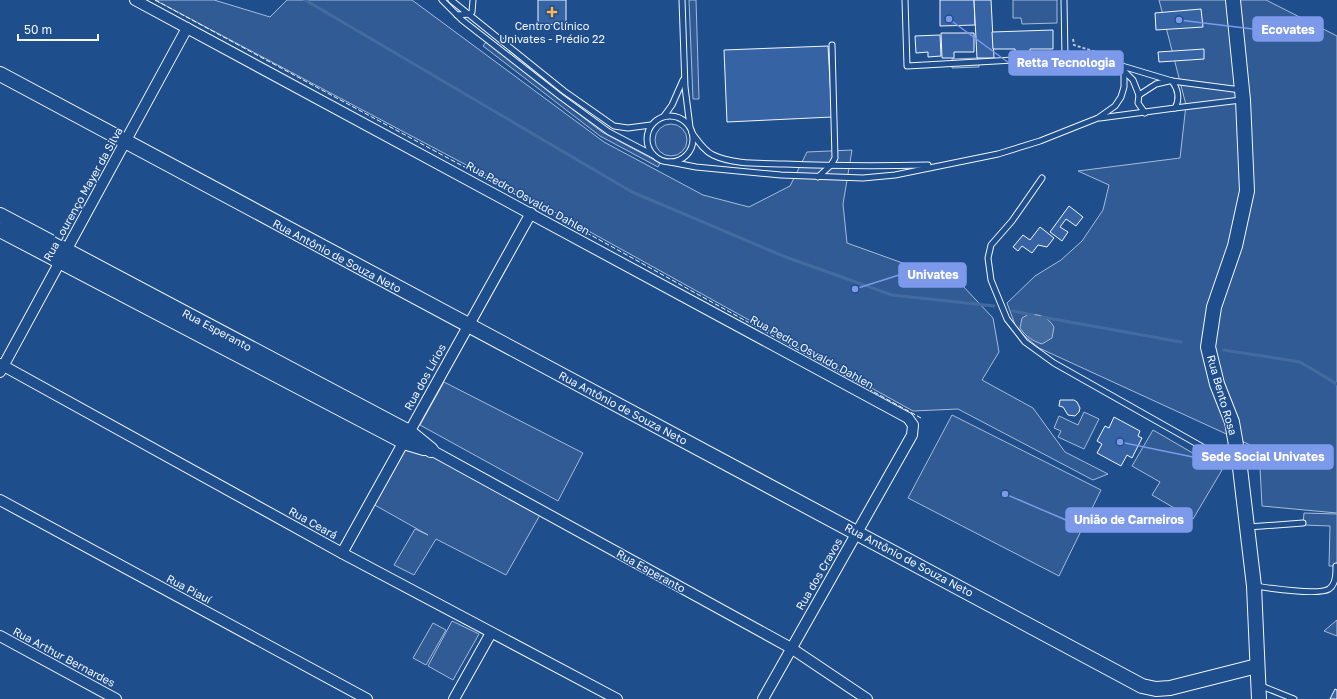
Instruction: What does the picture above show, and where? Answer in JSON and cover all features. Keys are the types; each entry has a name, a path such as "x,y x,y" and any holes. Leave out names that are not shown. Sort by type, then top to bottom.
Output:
{"street":[{"name":"Rua Pedro Osvaldo Dahlen","path":"135,0 908,418"},
{"name":"Rua Bento Rosa","path":"1233,0 1242,95 1247,191 1235,246 1214,307 1208,347 1217,384 1232,422 1240,468 1254,586 1259,692"},
{"name":"Rua Lourenço Mayer da Silva","path":"1,367 187,28"},
{"name":"Rua Antônio de Souza Neto","path":"0,74 1142,686 1156,689 1170,688 1257,666"},
{"name":"Rua dos Lírios","path":"342,553 467,325 531,213"},
{"name":"Rua Esperanto","path":"0,215 62,256"},
{"name":"Rua Esperanto","path":"0,230 62,256 431,450 791,648 867,699"},
{"name":"Rua Ceará","path":"1,367 342,553 617,699"},
{"name":"Rua dos Cravos","path":"763,699 912,435 913,425 908,418"},
{"name":"Rua Piauí","path":"0,500 366,699"},
{"path":"454,699 491,633"},
{"name":"Rua Arthur Bernardes","path":"0,636 116,699"}],"lane":[{"path":"442,0 456,15 609,132 663,161 696,167 818,177 863,178 895,174 998,154 1040,141 1098,118 1115,106 1121,97 1124,87 1124,71"},
{"path":"451,0 564,91 614,126 628,128 651,125"},
{"path":"470,14 472,12 473,0"},
{"path":"670,162 681,159 690,151 692,145 684,77 682,0"},
{"path":"905,0 908,66 1065,56 1112,63 1172,81 1242,95"},
{"path":"1064,0 1065,56"},
{"path":"456,15 470,14"},
{"path":"818,177 831,166 835,158 832,45"},
{"path":"1112,63 1124,71 1133,80 1139,95 1138,103 1145,113"},
{"path":"664,116 672,105 684,77"},
{"path":"1139,95 1156,84 1172,81"},
{"path":"1172,81 1178,92 1177,102 1174,108"},
{"path":"1098,118 1145,113 1242,95"},
{"path":"653,155 647,144 647,138 651,125 659,118 670,116 682,119 704,148 713,155 731,160 759,163 831,166 941,165"},
{"path":"1042,178 1012,221 991,244 988,258 991,280 1007,319 1025,342 1054,363 1240,468"},
{"path":"1248,527 1303,523"},
{"path":"1254,586 1280,590 1320,592 1329,589 1335,581 1336,566"},
{"path":"1259,692 1294,699"}],"path":[{"path":"1073,37 1074,45 1103,54"}],"shaded area":[{"path":"155,0 214,0 270,17 287,0 412,0 604,142 703,195 749,207 790,186 807,152 852,150 843,204 847,243 961,284 993,318 999,352 982,380 1033,408 1065,452 1108,474 1093,480 958,409 913,411 538,203"},
{"path":"689,0 696,0 699,99 693,99"},
{"path":"1013,0 1057,0 1057,23 1022,24 1021,18 1013,18"},
{"path":"1159,0 1266,0 1337,36 1337,513 1262,506 1259,449 1039,348 1017,330 1007,303 1035,276 1061,260 1082,241 1103,210 1109,185 1078,171 1180,158 1186,105"},
{"path":"486,42 602,132 660,163 658,167 600,136 483,46"},
{"path":"979,58 979,67 952,68 952,59"},
{"path":"671,124 682,129 687,140 682,151 671,156 660,151 655,140 660,129"},
{"path":"1029,314 1040,316 1049,320 1054,327 1052,338 1042,344 1025,334 1020,328 1022,318"},
{"path":"444,382 583,453 558,501 420,425"},
{"path":"1084,412 1099,419 1084,449 1058,437 1061,431 1054,428 1059,416 1078,425"},
{"path":"952,415 1101,490 1059,576 908,498"},
{"path":"1153,430 1222,470 1193,519 1152,495 1160,482 1132,466"},
{"path":"407,443 540,515 506,575 436,539 414,575 394,565 415,529 428,535 373,504"},
{"path":"1304,513 1337,514 1337,566 1329,566 1330,526 1303,525"},
{"path":"1337,620 1337,636 1324,631"},
{"path":"452,621 479,634 453,680 428,666"},
{"path":"433,623 446,630 426,665 413,658"}],"building":[{"name":"Centro Clínico Univates - Prédio 22","path":"538,0 566,0 566,24 538,25"},
{"path":"940,0 974,0 975,25 940,26"},
{"path":"974,0 991,0 994,58 977,58"},
{"path":"1201,9 1203,27 1156,30 1155,13"},
{"path":"1053,30 1053,49 1030,49 1030,56 1015,56 1015,49 993,49 992,32"},
{"path":"941,33 974,33 974,52 954,52 954,58 942,58"},
{"path":"940,35 941,56 928,57 928,52 916,53 915,36"},
{"path":"828,46 832,117 727,122 724,50"},
{"path":"1204,49 1204,59 1159,62 1158,52"},
{"path":"1069,206 1083,217 1076,226 1066,219 1060,227 1068,232 1062,241 1050,232"},
{"path":"1040,227 1054,238 1047,247 1038,245 1032,253 1022,246 1018,251 1013,247 1023,235 1030,240"},
{"path":"1060,400 1074,400 1080,408 1079,412 1075,416 1068,415 1063,407 1059,406"},
{"path":"1114,417 1140,431 1138,436 1142,438 1132,458 1127,455 1121,466 1097,453 1102,444 1097,441 1105,426 1109,428"},
{"path":"1335,689 1337,690 1337,699 1330,699"}],"waterway":[{"path":"305,0 632,192 783,256 892,295 994,306"},
{"path":"1013,311 1033,315"},
{"path":"1042,317 1181,342"},
{"path":"1224,350 1300,362 1337,384"}],"fence":[{"path":"155,0 598,239 921,418"}],"place":[{"name":"Centro Clínico Univates - Prédio 22","path":"552,12"},
{"name":"Retta Tecnologia","path":"949,19"},
{"name":"Ecovates","path":"1179,20"},
{"name":"Univates","path":"855,289"},
{"name":"Sede Social Univates","path":"1120,442"},
{"name":"União de Carneiros","path":"1005,494"}]}
